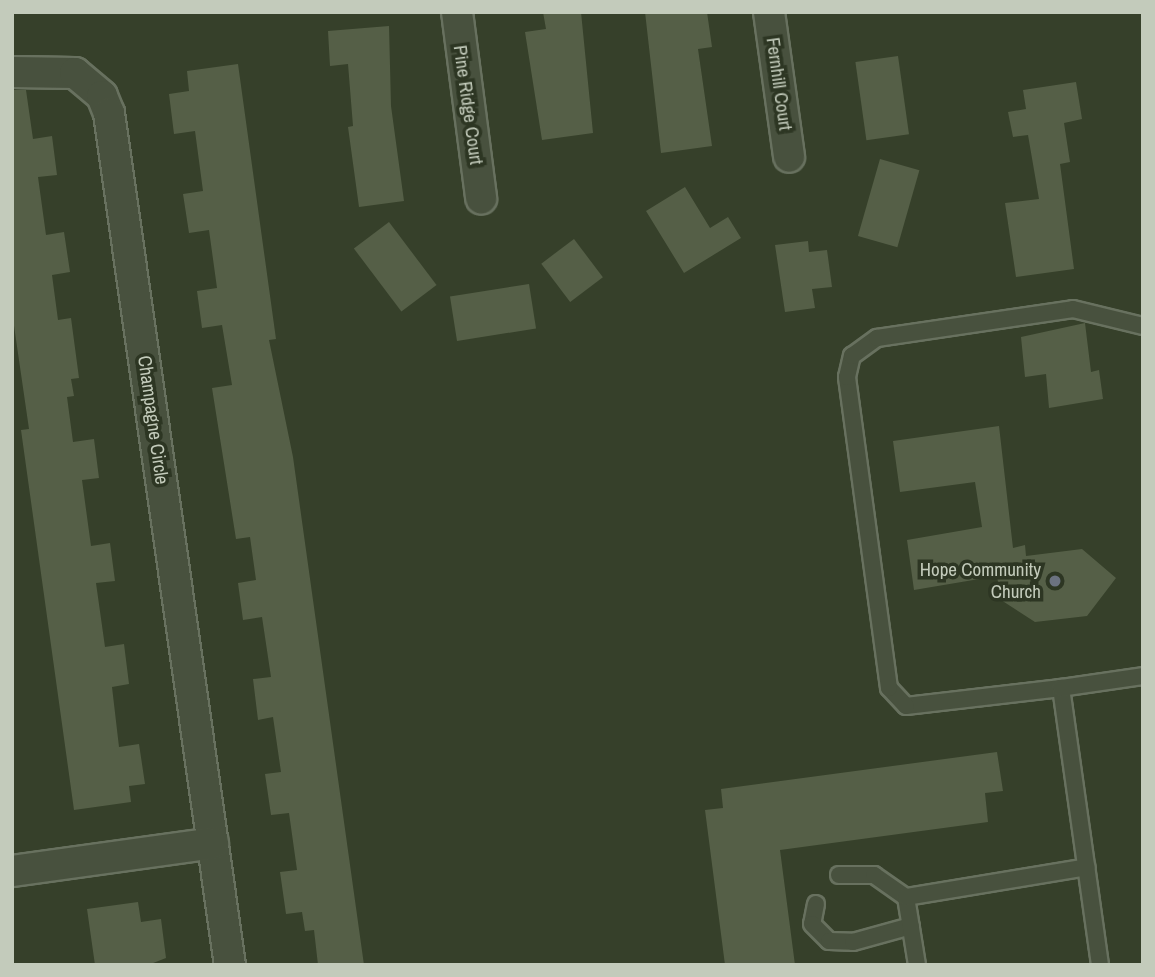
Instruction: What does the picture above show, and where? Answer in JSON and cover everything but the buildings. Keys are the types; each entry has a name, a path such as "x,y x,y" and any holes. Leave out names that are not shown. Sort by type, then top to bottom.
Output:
{"street":[{"name":"Pine Ridge Court","path":"457,12 481,198"},
{"name":"Fernhill Court","path":"769,12 789,157"},
{"name":"Champagne Circle","path":"12,72 44,68 75,73 102,96 108,113 230,965"},
{"path":"12,871 213,843"}],"lane":[{"path":"1143,326 1073,309 877,338 852,356 847,377 889,688 906,706 1143,676"},
{"path":"1061,688 1100,965"},
{"path":"839,875 874,875 906,897 1087,867"},
{"path":"906,897 917,965"},
{"path":"816,904 812,924 829,941 853,942 911,926"}],"place":[{"name":"Hope Community Church","path":"1055,581"}]}
